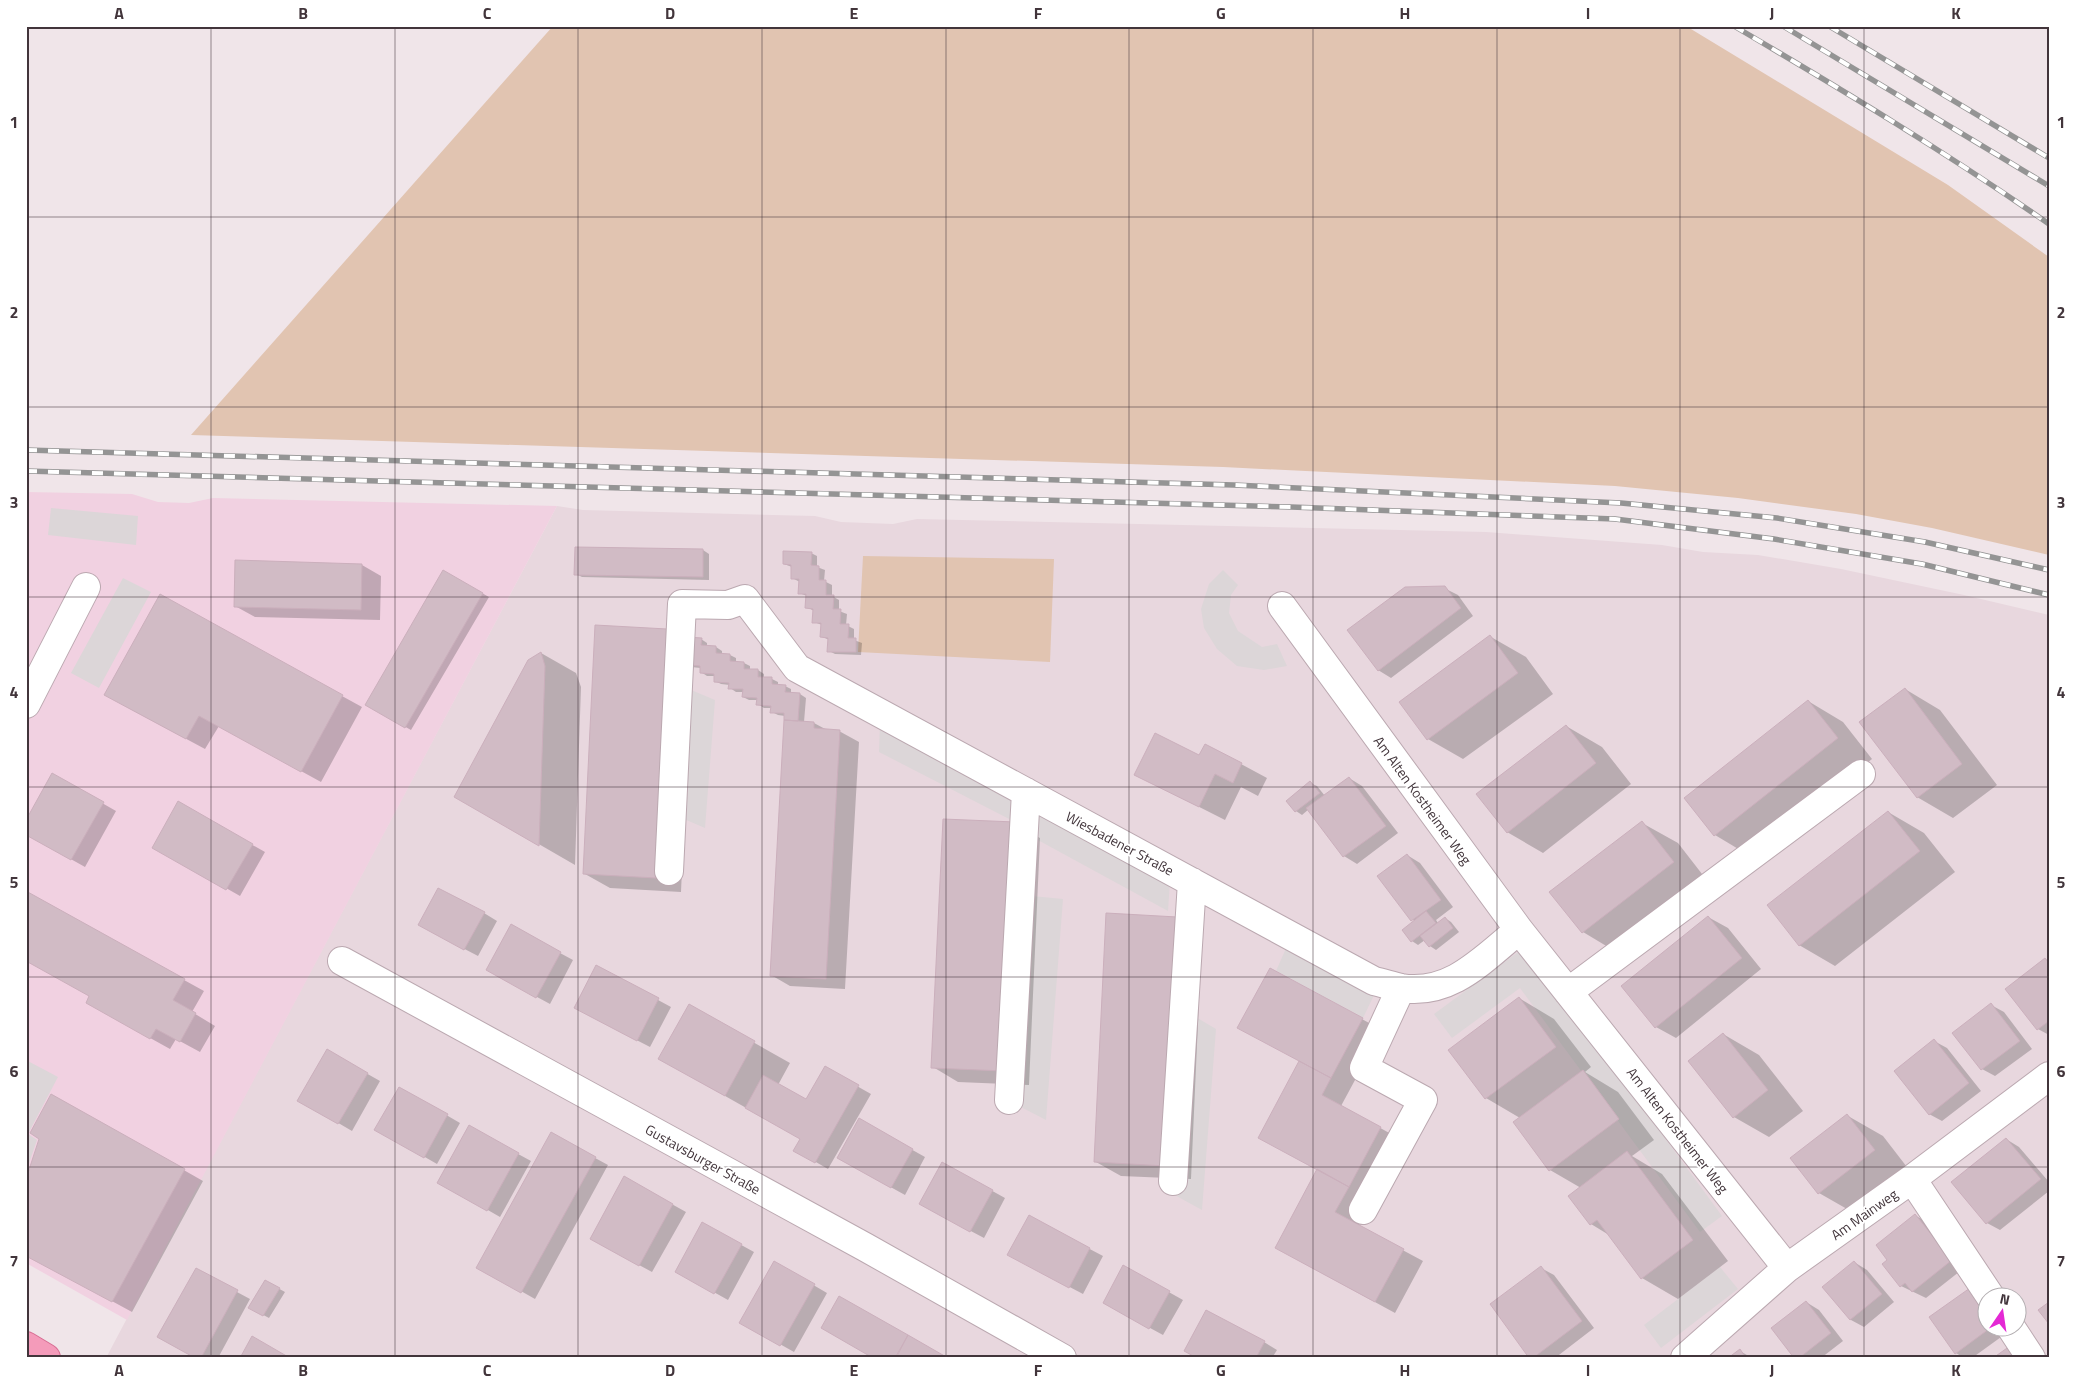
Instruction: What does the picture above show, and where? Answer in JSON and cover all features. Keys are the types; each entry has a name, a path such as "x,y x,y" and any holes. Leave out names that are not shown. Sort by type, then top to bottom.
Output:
{"main road":[{"path":"26,1346 46,1358"}],"street":[{"path":"26,704 86,587"},
{"name":"Wiesbadener Straße","path":"669,871 682,604 728,606 745,599 797,668 1374,980 1401,988 1424,988 1448,984 1460,977 1519,930"},
{"name":"Am Alten Kostheimer Weg","path":"1282,606 1519,930 1788,1268"},
{"path":"1568,992 1861,774"},
{"path":"1008,1100 1026,792"},
{"path":"1173,1181 1192,882"},
{"name":"Gustavsburger Straße","path":"342,961 873,1252 1062,1358"},
{"path":"1363,1210 1423,1100 1364,1068 1401,988"},
{"name":"Am Mainweg","path":"1685,1358 1788,1268 1912,1180 2049,1076"},
{"path":"1912,1180 1983,1286"},
{"path":"2017,1336 2031,1358"}],"shaded area":[{"path":"553,26 1686,26 1948,185 2049,257 2049,555 1932,528 1856,514 1738,498 1615,486 1223,467 191,435"},
{"path":"26,492 132,494 158,502 189,503 213,498 557,506 127,1320 26,1263"},
{"path":"557,506 583,510 815,516 841,522 893,524 917,519 1486,532 1662,545 1703,552 1758,555 1841,569 2049,615 2049,1358 106,1358"},
{"path":"51,508 138,516 136,545 48,535"},
{"path":"863,556 1054,559 1050,662 858,652"},
{"path":"1223,570 1238,585 1231,595 1229,613 1238,631 1262,647 1277,644 1287,666 1264,670 1237,666 1217,649 1204,628 1201,609 1209,584"},
{"path":"123,578 151,592 99,688 71,673"},
{"path":"684,687 715,700 705,828 677,816"},
{"path":"880,722 1016,796 1015,822 879,752"},
{"path":"1037,812 1170,881 1168,911 1036,839"},
{"path":"1032,896 1063,899 1046,1120 1017,1105"},
{"path":"1287,946 1375,993 1363,1018 1276,971"},
{"path":"1525,947 1722,1216 1700,1232 1520,988 1452,1038 1434,1014"},
{"path":"1184,1010 1216,1029 1202,1210 1171,1193"},
{"path":"26,1060 58,1077 28,1134 37,1140 26,1172"},
{"path":"1720,1267 1738,1289 1661,1348 1644,1325"}],"building":[{"path":"575,547 703,549 703,577 574,575"},
{"path":"783,551 812,552 811,565 819,566 819,580 826,580 826,595 834,595 833,609 841,609 840,624 849,624 848,638 856,638 856,652 827,652 828,638 820,637 821,623 812,623 813,609 805,608 806,594 798,594 799,579 791,579 791,565 783,564"},
{"path":"235,560 362,564 361,610 234,607"},
{"path":"443,570 483,593 405,728 365,705"},
{"path":"1445,586 1461,608 1378,671 1347,630 1405,587"},
{"path":"160,594 343,695 301,772 199,716 186,739 104,695"},
{"path":"595,625 667,629 656,878 583,874"},
{"path":"1490,635 1518,673 1427,740 1399,702"},
{"path":"687,637 702,638 701,645 716,646 716,653 730,654 730,661 744,662 744,669 758,669 758,677 772,677 772,684 786,685 785,692 800,693 798,721 784,720 784,713 770,713 771,706 756,705 757,698 742,697 743,689 728,689 729,683 714,682 714,674 700,673 700,666 686,665"},
{"path":"541,652 545,666 539,846 454,797 528,660"},
{"path":"1905,688 1962,764 1917,798 1859,722"},
{"path":"1808,700 1838,738 1714,836 1684,798"},
{"path":"784,720 814,722 814,728 840,730 826,979 770,976"},
{"path":"1566,725 1596,763 1507,833 1476,794"},
{"path":"1155,733 1199,755 1205,744 1242,763 1233,783 1215,774 1199,807 1134,775"},
{"path":"52,773 104,802 71,860 26,835 26,820"},
{"path":"1349,777 1386,826 1343,857 1306,808"},
{"path":"1310,781 1320,793 1295,812 1286,801"},
{"path":"178,801 253,844 226,890 152,848"},
{"path":"1888,811 1920,851 1799,946 1767,905"},
{"path":"943,819 1015,822 1004,1071 931,1068"},
{"path":"1642,821 1674,862 1582,933 1549,892"},
{"path":"1407,854 1441,900 1411,921 1377,876"},
{"path":"438,888 485,912 464,950 418,925"},
{"path":"26,891 185,979 173,1000 196,1013 180,1042 156,1029 150,1039 86,1003 89,996 26,961"},
{"path":"1426,911 1436,923 1411,942 1402,930"},
{"path":"1106,913 1177,917 1166,1166 1094,1162"},
{"path":"1708,916 1742,958 1655,1028 1621,986"},
{"path":"1445,917 1453,928 1429,947 1420,936"},
{"path":"511,924 561,952 536,998 486,970"},
{"path":"2045,958 2049,963 2049,1021 2037,1030 2005,989"},
{"path":"596,965 659,998 637,1041 574,1008"},
{"path":"1270,968 1363,1018 1331,1078 1237,1028"},
{"path":"1519,997 1556,1047 1485,1099 1448,1050"},
{"path":"1991,1003 2020,1041 1981,1070 1952,1033"},
{"path":"689,1004 755,1041 725,1096 658,1059"},
{"path":"1723,1033 1768,1090 1733,1118 1688,1061"},
{"path":"1934,1039 1969,1083 1929,1115 1894,1071"},
{"path":"327,1049 368,1073 338,1124 297,1101"},
{"path":"1299,1061 1331,1078 1322,1095 1381,1127 1349,1187 1258,1138"},
{"path":"825,1066 859,1085 815,1163 793,1151 800,1139 745,1108 763,1075 806,1099"},
{"path":"1583,1070 1619,1119 1549,1171 1513,1122"},
{"path":"399,1087 448,1114 424,1158 374,1130"},
{"path":"51,1094 185,1169 112,1302 26,1256 26,1211 28,1205 26,1204 26,1179 39,1139 30,1133"},
{"path":"1847,1114 1875,1150 1818,1194 1790,1158"},
{"path":"859,1118 913,1149 891,1188 837,1158"},
{"path":"469,1125 519,1153 487,1211 437,1183"},
{"path":"551,1132 596,1157 521,1293 476,1268"},
{"path":"2006,1138 2041,1179 1986,1224 1951,1182"},
{"path":"1627,1151 1693,1240 1641,1279 1597,1220 1590,1225 1568,1196"},
{"path":"942,1162 993,1190 970,1232 919,1204"},
{"path":"1317,1169 1349,1187 1335,1212 1404,1249 1375,1302 1275,1248"},
{"path":"624,1176 673,1204 639,1266 590,1239"},
{"path":"1915,1214 1952,1260 1912,1292 1905,1283 1900,1287 1882,1264 1887,1260 1876,1245"},
{"path":"1029,1215 1090,1248 1069,1288 1007,1255"},
{"path":"702,1222 742,1244 714,1294 675,1272"},
{"path":"774,1261 815,1284 780,1346 739,1323"},
{"path":"1854,1261 1882,1294 1850,1320 1822,1287"},
{"path":"1123,1265 1170,1291 1149,1329 1103,1303"},
{"path":"1541,1266 1582,1321 1533,1358 1529,1358 1490,1304"},
{"path":"196,1268 238,1290 201,1358 195,1358 157,1337"},
{"path":"265,1280 280,1288 263,1316 248,1308"},
{"path":"1970,1288 1978,1299 1979,1336 1955,1354 1929,1317"},
{"path":"839,1296 908,1335 895,1358 873,1358 821,1328"},
{"path":"1806,1301 1831,1333 1799,1358 1794,1358 1771,1328"},
{"path":"2049,1302 2049,1324 2038,1310"},
{"path":"1206,1310 1265,1341 1256,1358 1197,1358 1184,1351"},
{"path":"908,1335 948,1358 896,1358"},
{"path":"252,1336 290,1358 240,1358"},
{"path":"2010,1346 2019,1358 1993,1358"},
{"path":"1740,1349 1746,1358 1728,1358"}],"railway":[{"path":"1734,26 1893,122 2049,224"},
{"path":"1783,26 2049,186"},
{"path":"1829,26 2049,158"},
{"path":"26,450 1234,485 1621,503 1777,518 1925,542 2049,570"},
{"path":"26,471 1291,507 1615,519 1774,539 1922,564 2049,595"}]}
